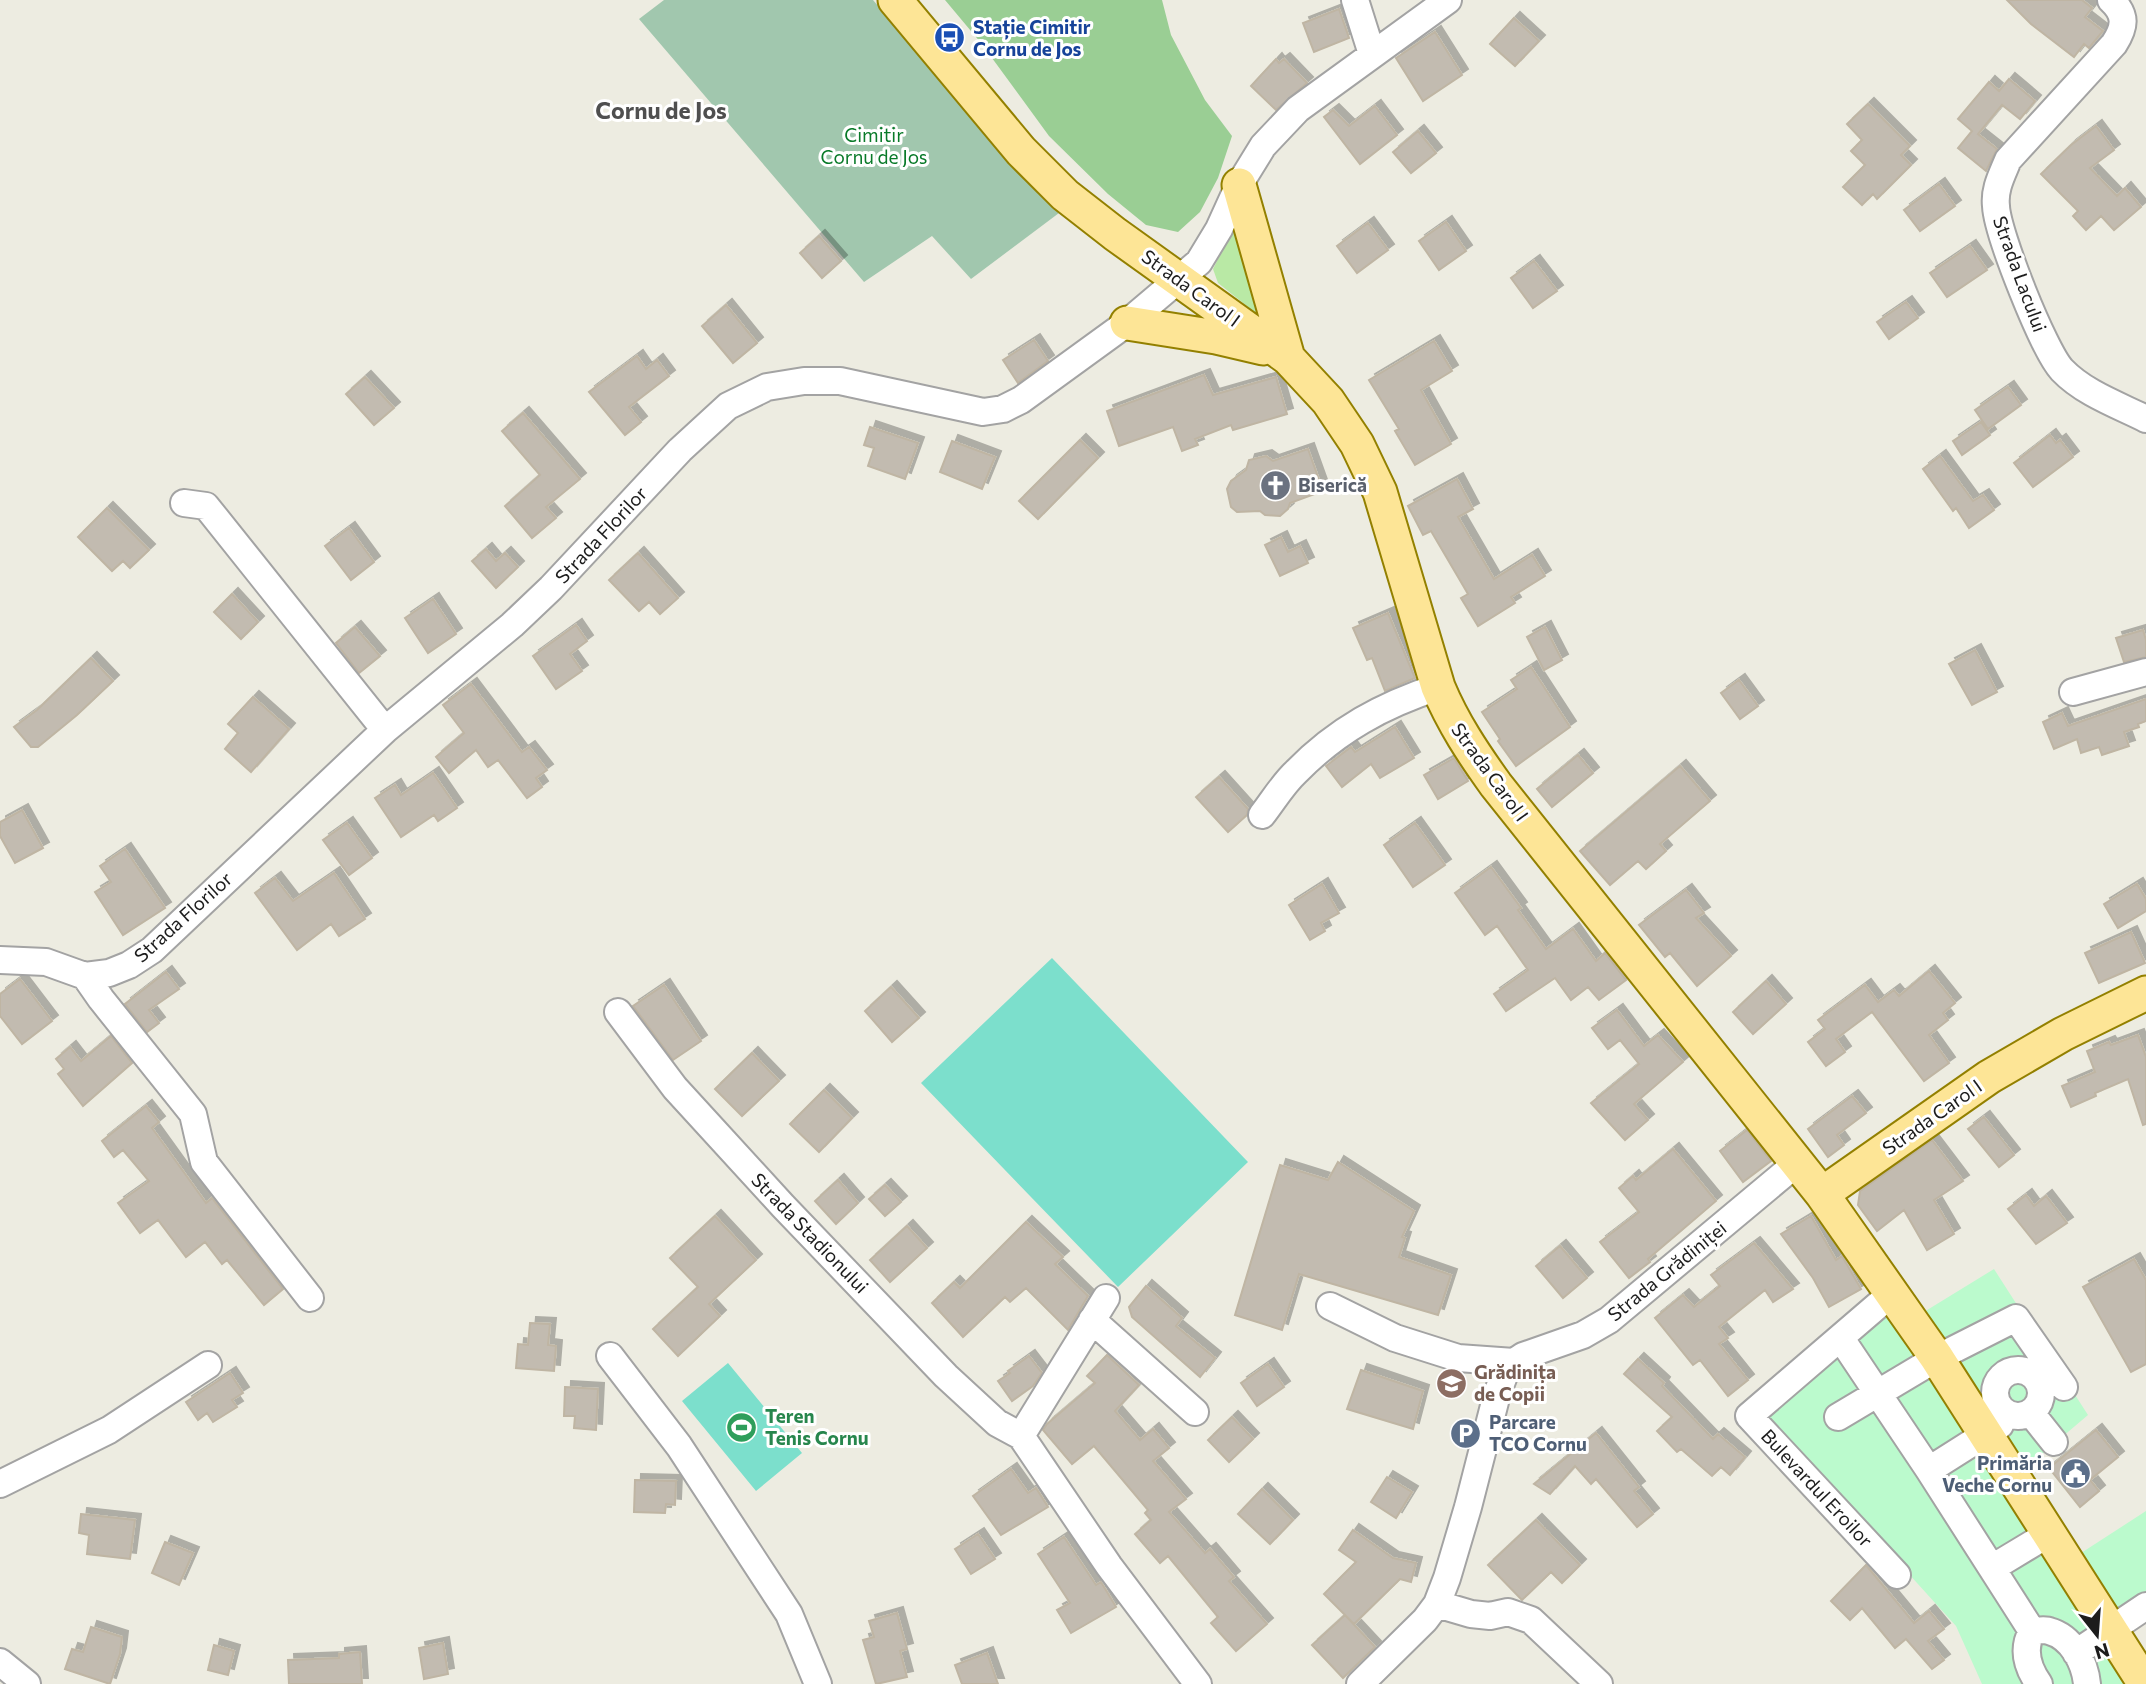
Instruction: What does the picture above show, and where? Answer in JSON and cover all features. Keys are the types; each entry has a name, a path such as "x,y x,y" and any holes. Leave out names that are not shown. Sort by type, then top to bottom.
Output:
{"main road":[{"name":"Strada Carol I","path":"895,0 1046,177 1080,208 1288,358 1328,401 1369,467 1380,492 1438,687 1461,736 1496,785 1822,1194 1989,1077 2063,1034 2146,993"},
{"path":"1239,185 1288,358"},
{"path":"1127,323 1216,337 1252,345 1288,358"},
{"path":"1822,1194 1937,1359 2010,1421 2050,1533 2145,1684"}],"street":[{"path":"1355,0 1372,54"},
{"name":"Strada Florilor","path":"85,976 109,973 129,965 152,950 385,730 512,625 551,588 680,450 728,406 767,387 804,381 840,382 983,412 1003,409 1021,400 1127,323 1199,262 1219,229 1239,185 1263,146 1290,117 1448,0"},
{"name":"Strada Lacului","path":"2127,13 2123,31 2114,44 2008,160 1998,183 1996,206 2001,229 2039,329 2060,368 2083,386 2146,419"},
{"path":"184,503 206,506 385,730"},
{"path":"2073,692 2146,672"},
{"path":"1262,815 1294,773 1332,739 1376,710 1438,687"},
{"path":"0,960 46,962 85,976 193,1114 204,1162 310,1298"},
{"name":"Strada Stadionului","path":"618,1012 675,1088 783,1206 946,1376 996,1423 1021,1436 1109,1566 1198,1684"},
{"name":"Strada Grădiniței","path":"1514,1362 1523,1356 1583,1335 1609,1320 1797,1163"},
{"name":"Bulevardul Eroilor","path":"1891,1294 1749,1416 1897,1575"},
{"path":"1330,1306 1395,1338 1458,1358 1514,1362"},
{"path":"1021,1436 1099,1309 1195,1412"},
{"path":"1838,1417 1937,1359 2016,1318 2064,1387"},
{"path":"1985,1334 2008,1372"},
{"path":"1844,1343 2032,1631"},
{"path":"610,1356 679,1446 789,1614 818,1684"},
{"path":"1360,1684 1437,1604 1468,1507 1497,1394 1505,1373 1514,1362"},
{"path":"0,1484 109,1430 208,1364"},
{"path":"1929,1471 2010,1421 2040,1400 2037,1380 2023,1371 2008,1372 1997,1382 1995,1396 2003,1412 2010,1421 2054,1442"},
{"path":"1992,1568 2050,1533"},
{"path":"1437,1604 1471,1614 1490,1616 1508,1612 1531,1620 1599,1684"},
{"path":"2077,1653 2146,1606"},
{"path":"2032,1631 2049,1631 2066,1640 2077,1653 2087,1684"},
{"path":"2032,1631 2025,1643 2026,1658 2035,1683"},
{"path":"0,1662 27,1684"}],"green space":[{"name":"Cimitir Cornu de Jos","path":"664,0 873,0 1059,213 971,279 932,236 864,282 639,19"},
{"path":"945,0 1162,0 1171,35 1205,100 1232,136 1218,178 1200,212 1178,232 1146,225 1108,194 1049,136 981,43"},
{"path":"1239,217 1262,318 1218,283 1213,269"},
{"path":"1994,1269 2088,1415 2023,1470 1919,1315"},
{"path":"1888,1301 2132,1684 1982,1684 1956,1626 1762,1412"},
{"path":"2146,1511 2146,1596 2116,1615 2078,1555"}],"shaded area":[{"path":"1052,958 1248,1162 1118,1287 921,1083"},
{"name":"Teren Tenis Cornu","path":"728,1363 802,1453 756,1491 682,1401"}],"building":[{"path":"2007,0 2082,0 2092,8 2085,17 2103,31 2089,48 2084,44 2074,57 2031,24"},
{"path":"1339,9 1349,38 1314,52 1303,23"},
{"path":"1514,18 1539,41 1515,66 1490,44"},
{"path":"1435,32 1462,75 1423,101 1396,58"},
{"path":"1276,59 1279,63 1284,59 1307,83 1276,110 1251,86"},
{"path":"2009,79 2035,101 2020,119 2002,105 1978,134 1997,149 1986,171 1958,148 1972,131 1958,119 1989,82 1999,91"},
{"path":"1868,104 1910,146 1901,155 1911,165 1877,199 1873,194 1862,205 1843,187 1865,165 1851,151 1862,140 1847,124"},
{"path":"1375,106 1397,135 1360,164 1324,117 1333,110 1349,126"},
{"path":"2096,126 2114,150 2090,168 2117,196 2125,188 2141,207 2114,230 2101,216 2086,230 2073,216 2078,211 2041,174 2071,145"},
{"path":"1418,131 1436,153 1411,173 1393,152"},
{"path":"1939,184 1955,206 1920,231 1904,210"},
{"path":"1446,222 1466,251 1439,270 1419,241"},
{"path":"1368,223 1388,250 1357,273 1337,246"},
{"path":"819,236 841,261 822,278 800,253"},
{"path":"1970,246 1987,270 1947,297 1930,273"},
{"path":"1534,261 1557,291 1533,308 1511,278"},
{"path":"1906,302 1918,318 1889,339 1877,322"},
{"path":"726,305 757,343 733,363 702,326"},
{"path":"1034,340 1048,361 1018,383 1003,360"},
{"path":"1434,341 1452,371 1421,390 1451,444 1415,465 1395,431 1399,429 1369,380"},
{"path":"637,356 646,369 657,360 669,376 629,407 641,422 625,435 589,392"},
{"path":"1204,375 1213,395 1276,377 1287,414 1233,430 1231,425 1195,439 1198,445 1182,451 1173,427 1119,446 1107,411"},
{"path":"365,377 394,408 374,425 346,394"},
{"path":"2008,387 2021,405 1988,429 1975,410"},
{"path":"523,413 580,479 546,507 556,518 532,538 505,506 540,475 502,431"},
{"path":"1981,422 1990,435 1962,455 1953,441"},
{"path":"870,427 918,443 905,479 868,466 874,448 864,445"},
{"path":"2050,435 2056,443 2060,440 2073,457 2033,487 2014,463"},
{"path":"1080,440 1098,458 1038,519 1019,501"},
{"path":"952,441 995,457 982,489 940,472"},
{"name":"Biserică","path":"1308,449 1323,491 1290,503 1280,516 1265,515 1260,511 1237,512 1231,507 1227,489 1231,481 1246,470 1249,460 1266,456 1273,461"},
{"path":"1940,456 1973,501 1983,495 1994,510 1969,528 1956,508 1953,511 1923,469"},
{"path":"1457,479 1473,509 1458,517 1494,579 1532,555 1545,576 1511,597 1515,603 1478,626 1461,598 1468,594 1431,531 1423,535 1408,506"},
{"path":"107,508 149,550 130,568 123,561 112,571 78,537"},
{"path":"349,528 374,562 351,580 325,546"},
{"path":"1281,537 1288,552 1300,546 1308,563 1280,576 1265,545"},
{"path":"486,549 496,561 505,553 518,567 496,588 472,561"},
{"path":"638,553 678,598 660,614 649,602 639,611 609,580"},
{"path":"232,594 258,622 241,639 214,612"},
{"path":"433,599 456,634 428,653 405,618"},
{"path":"1388,613 1415,678 1385,691 1372,658 1367,660 1353,628"},
{"path":"576,625 587,641 570,654 582,671 556,689 533,656"},
{"path":"355,627 380,656 359,673 336,643"},
{"path":"1545,627 1562,660 1544,670 1527,637"},
{"path":"2143,630 2146,657 2124,662 2116,638"},
{"path":"1975,650 1997,692 1972,705 1949,664"},
{"path":"91,658 113,681 38,747 31,747 14,727 37,710"},
{"path":"1531,667 1570,727 1516,766 1482,712 1517,689 1511,680"},
{"path":"1739,680 1758,706 1740,719 1721,693"},
{"path":"471,684 522,752 529,747 547,770 536,778 542,787 527,798 498,760 488,767 476,750 449,773 436,757 464,733 443,705"},
{"path":"253,697 289,729 251,772 225,749 238,733 228,724"},
{"path":"2146,699 2146,721 2138,724 2139,727 2124,732 2129,746 2102,755 2099,747 2081,753 2077,739 2054,749 2043,722 2062,713 2068,726"},
{"path":"1395,727 1414,758 1380,778 1371,764 1342,787 1326,766 1351,747 1355,752"},
{"path":"1578,755 1593,773 1552,807 1537,789"},
{"path":"1454,758 1468,781 1438,799 1424,775"},
{"path":"1680,766 1710,801 1660,844 1666,851 1646,869 1638,861 1610,885 1580,851"},
{"path":"433,773 457,808 438,821 434,815 401,837 375,798 395,785 401,795"},
{"path":"1219,777 1248,809 1247,815 1228,832 1196,797"},
{"path":"22,810 43,848 15,863 0,836 0,822"},
{"path":"347,823 372,858 349,875 323,840"},
{"path":"1415,823 1445,865 1413,887 1384,845"},
{"path":"125,849 165,908 123,935 95,892 111,882 100,866"},
{"path":"1491,867 1546,949 1573,929 1596,961 1605,953 1626,980 1599,1000 1588,987 1571,1000 1555,978 1506,1011 1494,994 1528,970 1497,926 1485,935 1455,893"},
{"path":"334,873 365,919 339,936 331,924 297,950 255,893 275,878 293,901"},
{"path":"1322,884 1339,913 1321,923 1325,931 1310,940 1289,905"},
{"path":"2137,884 2146,899 2146,911 2118,928 2104,904"},
{"path":"1686,890 1704,913 1696,918 1731,956 1697,986 1670,953 1665,957 1639,925"},
{"path":"2131,932 2145,963 2099,983 2085,953"},
{"path":"1929,971 1955,1003 1943,1013 1948,1020 1929,1035 1949,1063 1924,1081 1872,1012 1836,1039 1845,1052 1826,1066 1808,1042 1825,1029 1818,1020 1865,985 1878,1002 1894,990 1899,996"},
{"path":"166,972 179,989 149,1010 159,1023 147,1032 125,1004"},
{"path":"20,979 52,1021 22,1044 0,1016 0,994"},
{"path":"1766,981 1786,1004 1753,1034 1733,1012"},
{"path":"664,985 701,1041 673,1060 633,1006"},
{"path":"891,987 919,1018 892,1042 865,1011"},
{"path":"1617,1010 1644,1046 1658,1035 1683,1062 1634,1104 1648,1120 1625,1140 1591,1103 1639,1064 1620,1040 1608,1049 1592,1028"},
{"path":"2138,1035 2146,1057 2146,1124 2143,1125 2128,1079 2071,1107 2062,1086 2095,1072 2087,1051"},
{"path":"111,1036 132,1063 83,1106 58,1074 64,1069 56,1059 70,1047 81,1061"},
{"path":"752,1053 779,1081 742,1116 715,1089"},
{"path":"824,1090 852,1118 819,1152 790,1124"},
{"path":"1852,1096 1866,1113 1837,1135 1844,1145 1828,1157 1808,1129"},
{"path":"146,1106 159,1122 152,1128 206,1203 212,1198 283,1289 264,1305 227,1260 222,1264 205,1242 186,1257 158,1220 140,1233 118,1203 149,1181 123,1150 114,1157 102,1141"},
{"path":"1984,1117 2014,1155 1999,1167 1968,1129"},
{"path":"1747,1130 1771,1161 1743,1182 1720,1151"},
{"path":"1932,1140 1963,1181 1934,1200 1954,1234 1927,1250 1904,1210 1877,1231 1858,1205 1860,1191"},
{"path":"1673,1149 1716,1201 1629,1278 1600,1242 1639,1212 1619,1188 1633,1176 1636,1180"},
{"path":"1338,1162 1414,1211 1402,1237 1405,1238 1399,1257 1451,1275 1438,1315 1299,1274 1282,1330 1235,1315 1280,1165 1328,1180"},
{"path":"838,1180 858,1203 836,1224 815,1201"},
{"path":"885,1185 901,1202 885,1216 869,1199"},
{"path":"2026,1195 2034,1206 2046,1196 2067,1223 2036,1244 2008,1209"},
{"path":"715,1216 756,1260 709,1304 720,1316 678,1356 653,1329 698,1287 670,1258"},
{"path":"1811,1216 1836,1260 1842,1256 1861,1289 1829,1307 1813,1278 1781,1234"},
{"path":"1026,1222 1063,1257 1055,1264 1088,1296 1068,1330 1026,1288 1010,1302 1005,1297 963,1337 932,1303 954,1282 960,1288"},
{"path":"907,1226 927,1248 890,1282 870,1260"},
{"path":"1754,1243 1793,1289 1773,1302 1765,1290 1719,1327 1728,1338 1719,1344 1748,1380 1728,1396 1700,1360 1693,1365 1655,1318 1683,1295 1694,1307 1720,1286 1711,1275"},
{"path":"1560,1246 1587,1278 1563,1298 1536,1266"},
{"path":"2134,1259 2146,1280 2146,1364 2131,1372 2083,1287"},
{"path":"1146,1286 1182,1318 1176,1326 1215,1358 1200,1377 1132,1317 1129,1307"},
{"path":"530,1323 550,1324 548,1345 556,1346 554,1371 516,1368 518,1344 528,1345"},
{"path":"1107,1355 1139,1385 1115,1411 1140,1440 1153,1429 1169,1448 1153,1461 1186,1499 1169,1512 1205,1553 1210,1549 1234,1577 1229,1581 1267,1624 1236,1651 1211,1623 1218,1617 1168,1556 1160,1563 1135,1534 1151,1520 1145,1513 1148,1510 1094,1446 1072,1464 1043,1430 1095,1383 1087,1376"},
{"path":"1029,1356 1042,1373 1033,1386 1012,1401 998,1381"},
{"path":"1638,1359 1664,1383 1662,1386 1713,1439 1718,1434 1745,1457 1730,1475 1721,1467 1712,1476 1681,1449 1677,1452 1657,1431 1672,1417 1624,1374"},
{"path":"1268,1364 1284,1387 1257,1406 1241,1383"},
{"path":"1361,1370 1423,1391 1413,1429 1347,1409"},
{"path":"230,1373 243,1393 232,1400 237,1407 213,1422 207,1413 198,1420 186,1402"},
{"path":"565,1387 598,1389 596,1430 574,1428 575,1416 564,1416"},
{"path":"1232,1417 1253,1439 1229,1462 1208,1440"},
{"name":"Primăria Veche Cornu","path":"2096,1430 2118,1457 2090,1480 2099,1491 2080,1507 2049,1468"},
{"path":"1596,1433 1639,1487 1634,1491 1653,1514 1637,1527 1596,1479 1591,1484 1575,1466 1550,1494 1534,1484"},
{"path":"1011,1469 1028,1493 1036,1488 1048,1507 1001,1535 973,1496"},
{"path":"1387,1477 1412,1492 1396,1518 1371,1502"},
{"path":"635,1480 676,1481 675,1505 666,1504 665,1513 634,1512"},
{"path":"1262,1489 1293,1520 1270,1544 1238,1514"},
{"path":"81,1514 135,1520 130,1559 87,1554 89,1535 79,1533"},
{"path":"1536,1520 1580,1565 1562,1583 1551,1572 1522,1600 1488,1565"},
{"path":"1353,1530 1393,1558 1416,1563 1411,1582 1400,1579 1354,1624 1324,1594 1356,1562 1339,1550"},
{"path":"978,1534 995,1559 971,1574 955,1549"},
{"path":"1064,1537 1096,1585 1101,1582 1116,1607 1071,1633 1057,1610 1070,1603 1038,1554"},
{"path":"165,1542 193,1553 179,1585 152,1573"},
{"path":"1866,1565 1914,1623 1929,1611 1944,1629 1928,1641 1944,1660 1932,1669 1906,1639 1895,1648 1862,1608 1850,1620 1831,1601"},
{"path":"897,1613 907,1649 900,1651 907,1677 876,1684 863,1640 874,1637 869,1621"},
{"path":"1345,1615 1375,1647 1343,1678 1312,1645"},
{"path":"91,1627 122,1637 120,1654 110,1684 65,1669 72,1649 83,1652"},
{"path":"443,1643 448,1674 424,1679 419,1648"},
{"path":"214,1645 234,1651 228,1675 208,1670"},
{"path":"360,1652 362,1684 289,1684 288,1660 339,1658 339,1654"},
{"path":"987,1653 998,1684 962,1684 955,1665"}],"place":[{"name":"Stație Cimitir Cornu de Jos","path":"950,38"},
{"name":"Biserică","path":"1275,485"},
{"name":"Grădinița de Copii","path":"1451,1383"},
{"name":"Teren Tenis Cornu","path":"742,1427"},
{"name":"Parcare TCO Cornu","path":"1466,1433"},
{"name":"Primăria Veche Cornu","path":"2075,1474"}],"district":[{"name":"Cornu de Jos","path":"661,111"}]}
